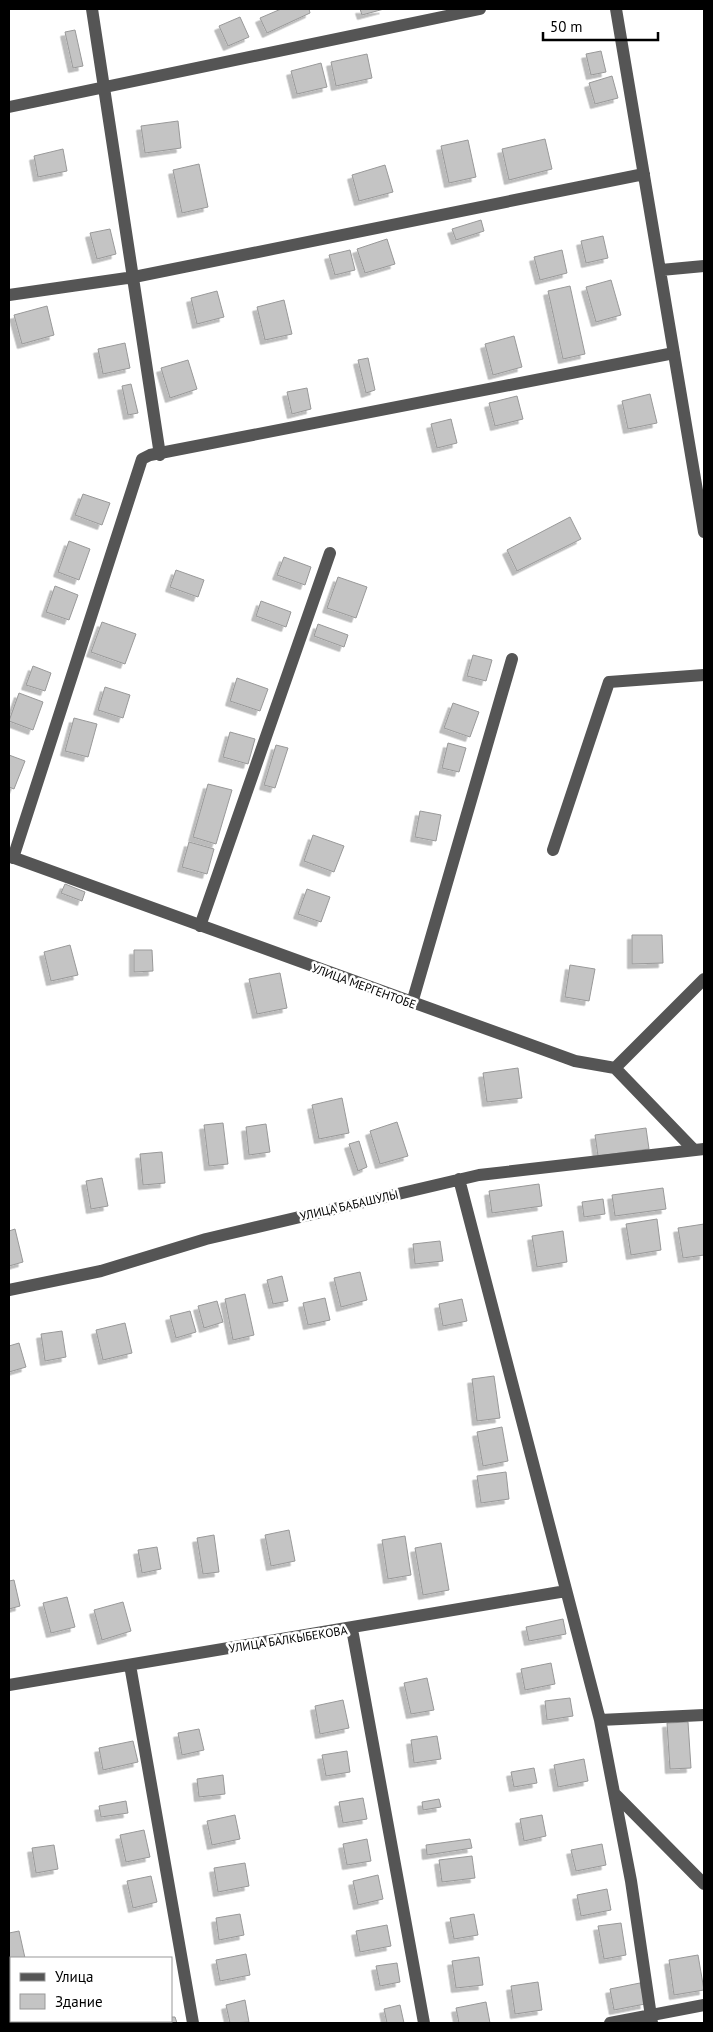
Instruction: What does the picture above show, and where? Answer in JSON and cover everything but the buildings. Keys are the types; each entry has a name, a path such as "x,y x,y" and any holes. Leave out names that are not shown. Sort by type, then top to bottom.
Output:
{"street":[{"path":"92,9 160,455"},
{"path":"9,107 480,9"},
{"path":"616,9 704,532"},
{"path":"9,295 134,277 644,174"},
{"path":"661,270 704,266"},
{"path":"11,857 142,460 150,455 160,455 674,353"},
{"path":"200,926 330,553"},
{"path":"412,1003 512,659"},
{"path":"553,850 609,682 704,675"},
{"name":"УЛИЦА МЕРГЕНТОБЕ","path":"11,857 575,1061 615,1068"},
{"path":"701,1151 615,1068 704,979"},
{"name":"УЛИЦА БАБАШУЛЫ","path":"9,1290 101,1271 206,1239 459,1179 479,1175 701,1151"},
{"path":"459,1179 600,1720 631,1881 651,2019"},
{"name":"УЛИЦА БАЛКЫБЕКОВА","path":"9,1685 352,1629 566,1591"},
{"path":"352,1629 424,2023"},
{"path":"130,1665 193,2023"},
{"path":"600,1720 704,1715"},
{"path":"614,1793 704,1884"},
{"path":"610,2023 651,2019 704,2004"}]}
